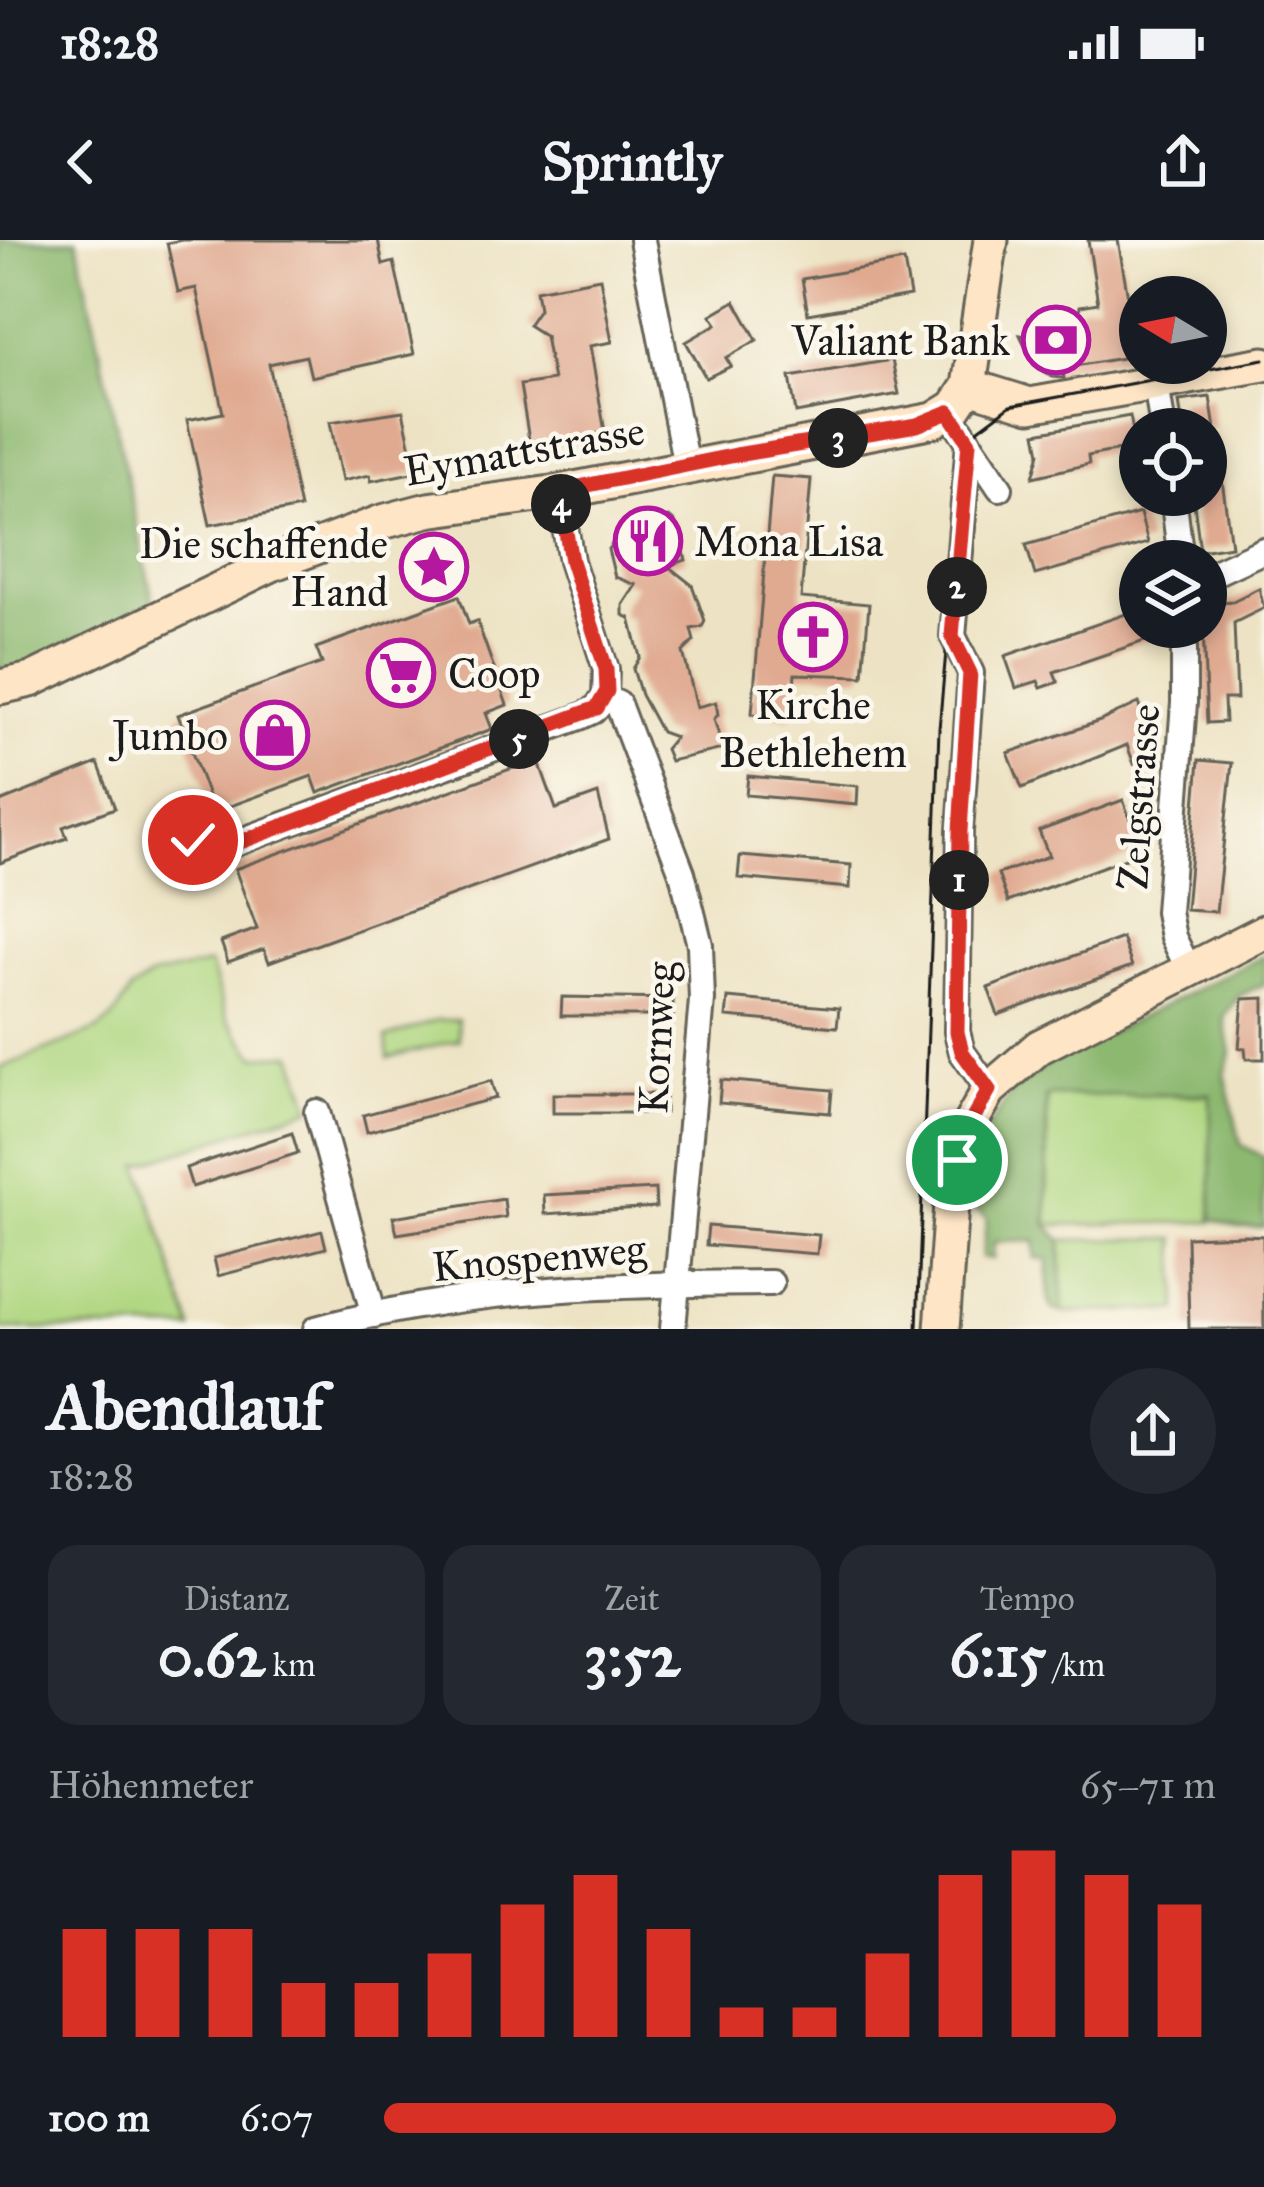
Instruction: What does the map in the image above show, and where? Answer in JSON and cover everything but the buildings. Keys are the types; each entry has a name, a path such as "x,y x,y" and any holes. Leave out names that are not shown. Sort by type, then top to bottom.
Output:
{"street":[{"path":"642,240 686,466"},
{"path":"989,1090 962,1052 957,1032 960,831 970,673 952,636 969,442 959,399 991,240"},
{"path":"1227,371 1264,364"},
{"path":"959,399 1030,405 1150,384"},
{"name":"Eymattstrasse","path":"0,687 31,680 344,534 428,510 559,491 917,425 959,399"},
{"path":"969,442 1000,488"},
{"name":"Kornweg","path":"559,491 571,561 606,669 605,698 618,704 644,770 682,873 700,945 702,1000 674,1329"},
{"path":"1227,567 1264,550"},
{"name":"Zelgstrasse","path":"1184,648 1184,722 1168,912 1173,937 1188,968"},
{"path":"185,822 198,845 219,850 593,712 605,698"},
{"path":"942,1329 953,1176 966,1131 989,1090 1039,1047 1264,932"},
{"path":"317,1112 374,1315"},
{"name":"Knospenweg","path":"316,1329 374,1315 535,1292 772,1283"}],"green space":[{"path":"0,240 77,240 155,611 16,668 0,669"},
{"path":"1264,956 1264,984 1239,996 1224,1017 1231,1053 1225,1074 1241,1145 1264,1157 1264,1227 1238,1227 1212,1219 1210,1094 1046,1096 1047,1225 1061,1240 1062,1312 1052,1309 1048,1301 1048,1259 1035,1258 1035,1241 994,1242 993,1259 982,1257 987,1219 972,1205 974,1173 984,1134 1013,1090 1050,1062"},
{"path":"210,964 227,1019 255,1056 293,1054 311,1108 139,1165 192,1329 0,1329 0,1068 97,1030 113,1018 131,990 152,976"},
{"path":"437,1020 458,1020 459,1040 388,1058 386,1038"},
{"path":"1211,1095 1212,1222 1048,1225 1047,1096"},
{"path":"1176,1238 1178,1310 1062,1312 1061,1240"}],"tram line":[{"path":"917,1329 939,729 964,453 975,432 1010,406 1264,359"}],"place":[{"name":"Valiant Bank","path":"1056,340"},
{"name":"Mona Lisa","path":"648,541"},
{"name":"Die schaffende Hand","path":"434,567"},
{"name":"Kirche Bethlehem","path":"813,637"},
{"name":"Coop","path":"401,673"},
{"name":"Jumbo","path":"275,735"}],"route":[{"path":"193,840 205,849 219,850 593,712 605,698 606,669 571,561 559,491 927,423 949,412 969,442 952,636 970,673 960,831 957,1032 962,1052 989,1090 966,1131 957,1160"}]}
